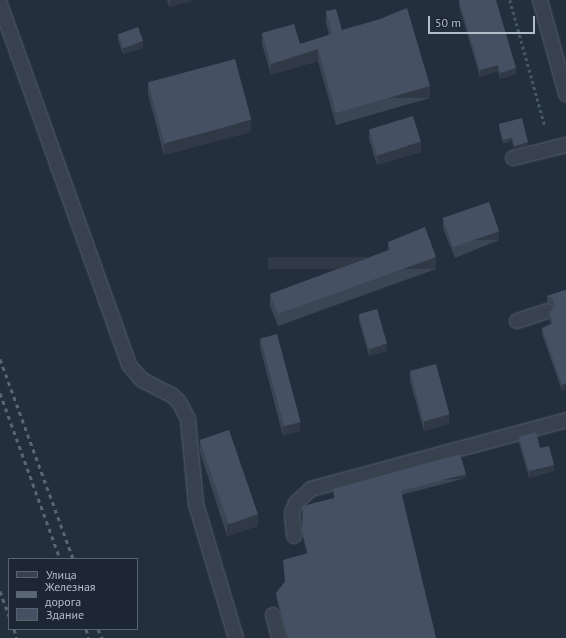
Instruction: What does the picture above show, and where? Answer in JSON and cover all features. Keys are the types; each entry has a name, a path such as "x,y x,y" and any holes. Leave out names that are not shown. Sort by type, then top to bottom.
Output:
{"street":[{"path":"540,0 566,94"},
{"path":"0,4 129,365 142,380 172,395 182,406 188,419 190,468 196,504 236,638"},
{"path":"513,158 566,145"},
{"path":"517,321 547,311"},
{"path":"294,536 292,513 296,503 311,489 566,420"},
{"path":"273,615 279,638"}],"path":[{"path":"510,0 545,126"}],"building":[{"path":"459,0 496,0 516,68 500,73 498,65 480,70"},
{"path":"407,8 430,86 336,113 318,49 271,64 262,33 294,24 300,44 332,34 326,11 336,9 342,30 380,19"},
{"path":"138,27 143,41 123,48 118,34"},
{"path":"235,59 251,120 164,143 148,82"},
{"path":"413,116 421,142 377,155 369,129"},
{"path":"522,118 528,142 514,146 512,138 503,140 499,124"},
{"path":"489,202 499,231 453,247 443,218"},
{"path":"425,227 436,257 278,314 270,294 390,250 388,242"},
{"path":"566,290 566,383 562,385 542,328 553,323 549,313 555,306 553,299 547,296"},
{"path":"377,309 387,344 369,349 359,314"},
{"path":"277,334 301,422 284,426 261,338"},
{"path":"436,364 449,414 423,421 410,371"},
{"path":"229,430 258,514 229,524 200,440"},
{"path":"536,432 540,448 549,446 554,465 529,471 519,437"},
{"path":"460,454 466,474 401,491 436,638 288,638 276,593 285,582 283,560 308,553 302,531 303,506 335,498 333,489"}],"railway":[{"path":"0,359 73,558"},
{"path":"0,393 60,558"},
{"path":"0,591 8,613"},
{"path":"14,630 17,638"},
{"path":"86,630 89,638"},
{"path":"98,630 102,638"}]}
